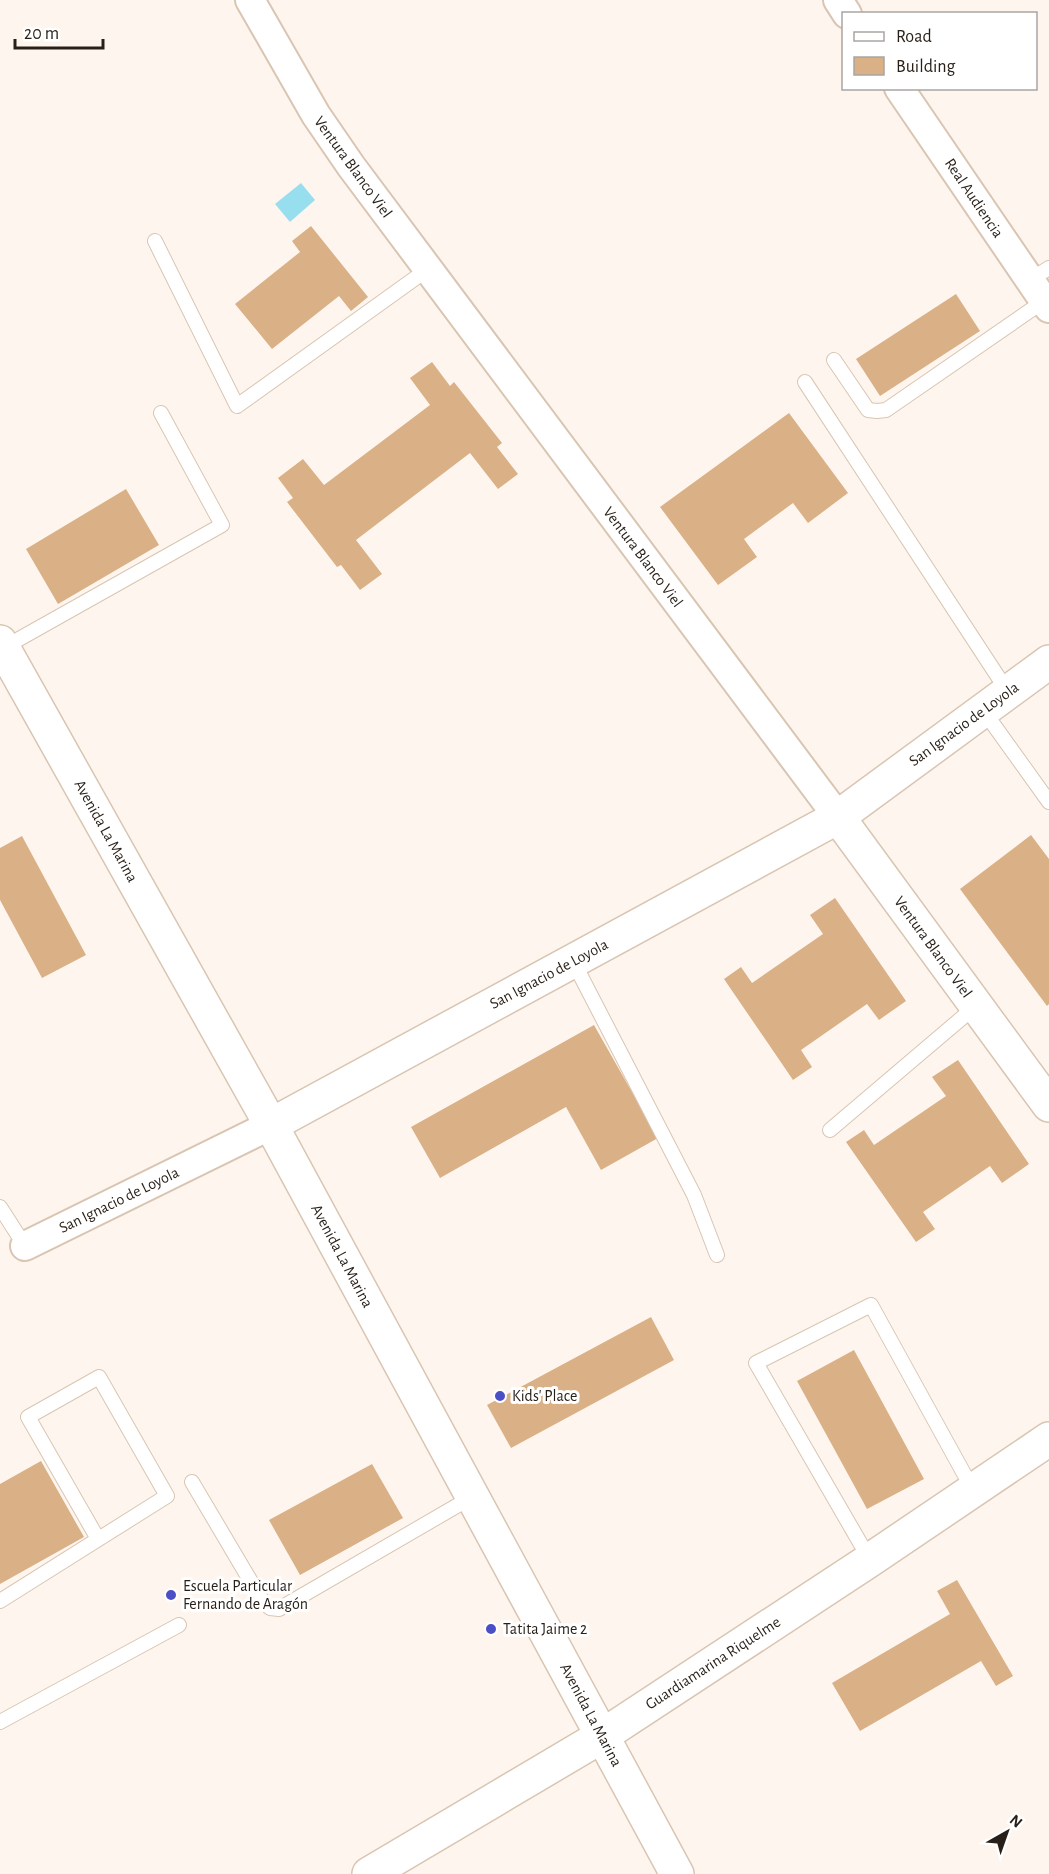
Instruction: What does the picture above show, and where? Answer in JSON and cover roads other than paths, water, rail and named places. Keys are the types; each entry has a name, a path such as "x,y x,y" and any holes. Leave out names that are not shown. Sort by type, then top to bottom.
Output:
{"street":[{"name":"Ventura Blanco Viel","path":"250,0 316,115 351,166 1049,1105"},
{"name":"Real Audiencia","path":"900,90 1043,289"},
{"name":"Avenida La Marina","path":"2,645 271,1125 677,1874"},
{"name":"San Ignacio de Loyola","path":"25,1246 271,1125 837,817 1049,662"},
{"name":"Guardiamarina Riquelme","path":"369,1874 602,1736 1049,1439"}],"lane":[{"path":"155,241 237,405 428,269"},
{"path":"834,360 868,410 886,410 1043,289"},
{"path":"806,382 995,701 1049,802"},
{"path":"2,645 222,525 160,413"},
{"path":"573,960 694,1195 717,1255"},
{"path":"830,1130 976,1006"},
{"path":"0,1207 25,1246"},
{"path":"870,1560 756,1363 871,1305 973,1490"},
{"path":"0,1601 167,1496 99,1377 28,1417 98,1539"},
{"path":"192,1482 263,1602 270,1608 279,1609 472,1497"},
{"path":"0,1722 179,1625"}],"water":[{"path":"301,183 315,200 290,222 275,204"}],"place":[{"name":"Kids' Place","path":"500,1396"},
{"name":"Escuela Particular Fernando de Aragón","path":"171,1595"},
{"name":"Tatita Jaime 2","path":"491,1629"}]}
